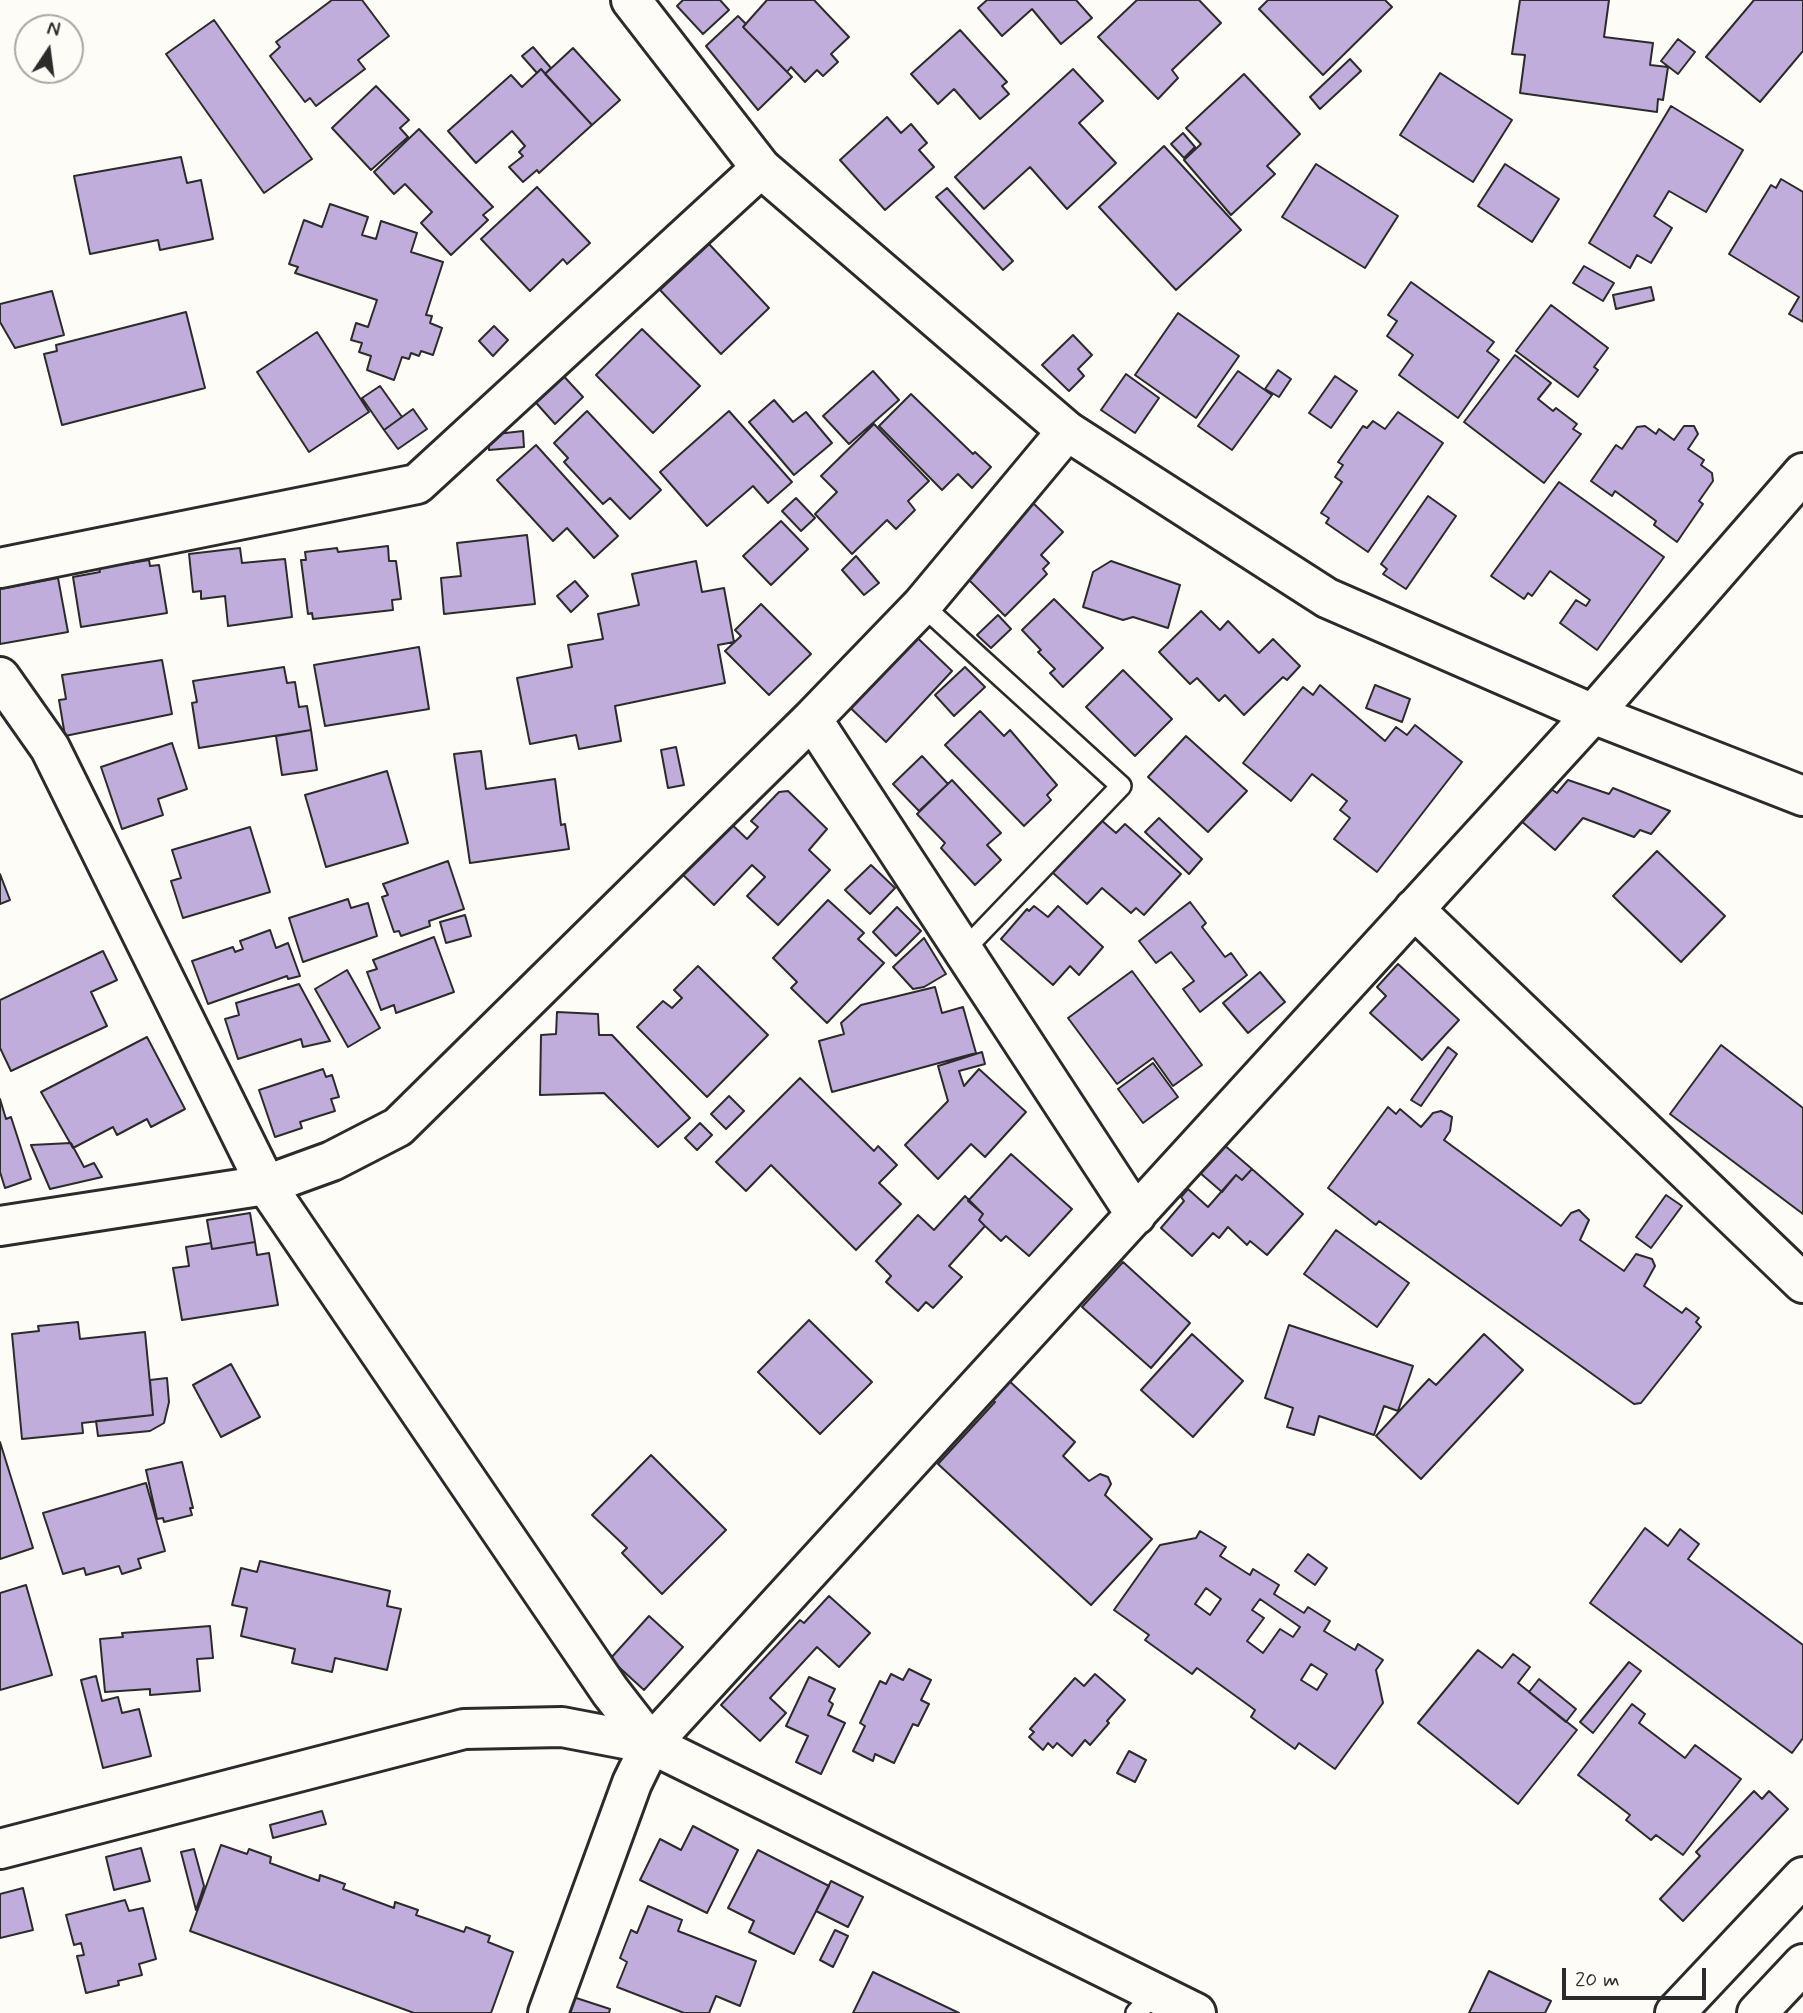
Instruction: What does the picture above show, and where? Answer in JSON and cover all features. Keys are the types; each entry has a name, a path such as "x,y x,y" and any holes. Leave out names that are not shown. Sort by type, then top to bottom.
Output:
{"street":[{"path":"631,0 761,168 1067,431 1327,598 1593,714 1803,796"},
{"path":"0,568 417,484 761,168"},
{"path":"0,1226 266,1185 332,1161 398,1126 812,719 922,605 1067,431"},
{"path":"548,2013 632,1783 652,1744 1593,714 1803,473"},
{"path":"0,677 50,748 266,1185 610,1691 652,1744"},
{"path":"812,719 1136,1215"},
{"path":"1414,909 1803,1283"},
{"path":"0,1849 464,1730 562,1727 652,1744 1146,2003 1196,2013"},
{"path":"1675,2013 1803,1877"},
{"path":"1757,2013 1803,1964"}],"lane":[{"path":"922,605 1121,786 963,951"}],"building":[{"path":"332,0 362,0 389,36 358,60 365,69 316,106 310,98 305,102 270,56 280,47 276,42"},
{"path":"683,0 720,0 729,10 703,34 677,6"},
{"path":"767,0 814,0 849,37 831,54 838,62 823,76 817,70 805,82 791,67 787,72 743,27"},
{"path":"987,0 1076,0 1092,18 1061,44 1032,9 1002,36 978,8"},
{"path":"1137,0 1199,0 1221,23 1172,70 1178,78 1158,99 1098,37"},
{"path":"1268,0 1385,0 1392,7 1323,75 1259,9"},
{"path":"1520,0 1609,0 1604,37 1653,43 1650,65 1668,67 1663,100 1658,99 1657,112 1520,93 1525,55 1512,54"},
{"path":"1754,0 1803,0 1803,51 1760,102 1706,57"},
{"path":"738,16 746,24 743,27 792,77 758,110 706,46"},
{"path":"214,20 312,159 264,193 166,54"},
{"path":"960,30 1007,82 1002,86 1009,94 980,119 954,89 938,104 911,74"},
{"path":"1678,39 1695,52 1678,74 1661,61"},
{"path":"533,47 551,68 545,74 541,69 537,73 522,56"},
{"path":"573,48 620,100 592,125 545,74"},
{"path":"1350,59 1361,71 1320,109 1310,97"},
{"path":"541,69 592,125 539,173 537,170 523,182 509,167 523,156 519,152 525,146 512,131 476,163 448,131 511,75 522,87"},
{"path":"1073,69 1103,101 1079,123 1116,163 1067,209 1030,167 984,209 955,177"},
{"path":"1440,73 1512,120 1473,182 1400,135"},
{"path":"1244,74 1300,134 1267,166 1275,174 1231,215 1184,160 1201,144 1186,128"},
{"path":"376,86 409,120 400,128 408,137 371,170 332,128"},
{"path":"1671,106 1743,150 1706,212 1669,191 1654,216 1672,228 1651,263 1637,255 1630,268 1589,243"},
{"path":"887,117 901,133 911,124 927,143 919,150 934,167 885,210 840,160"},
{"path":"419,129 493,207 483,215 488,220 451,255 421,223 432,212 405,184 394,194 374,172"},
{"path":"1183,133 1195,147 1184,158 1171,144"},
{"path":"1164,146 1241,230 1176,290 1099,207"},
{"path":"181,157 187,183 201,180 213,239 160,250 158,240 90,254 74,176"},
{"path":"1316,164 1398,216 1365,268 1282,217"},
{"path":"1505,164 1559,199 1532,242 1478,206"},
{"path":"1781,179 1803,192 1803,322 1789,314 1799,297 1729,254 1771,185 1776,188"},
{"path":"537,187 590,243 567,264 563,259 530,291 481,239"},
{"path":"947,188 1013,261 1003,270 936,197"},
{"path":"330,204 368,217 362,235 376,239 381,221 417,233 411,252 443,262 426,315 432,316 430,323 442,328 433,355 421,351 419,356 411,353 409,359 402,357 394,380 367,370 371,356 359,352 362,343 351,340 356,323 368,327 377,300 295,273 298,267 289,264 304,220 322,227"},
{"path":"709,244 769,308 721,354 660,290"},
{"path":"1584,266 1614,283 1603,301 1573,283"},
{"path":"1411,282 1494,342 1487,351 1499,360 1458,418 1399,375 1413,355 1387,336 1397,321 1388,315"},
{"path":"1651,287 1654,300 1616,309 1613,295"},
{"path":"52,291 64,335 15,348 0,322 0,304"},
{"path":"1551,305 1608,348 1594,367 1598,370 1578,397 1516,351"},
{"path":"186,312 205,388 62,425 44,354 57,351 56,345"},
{"path":"1178,313 1239,356 1196,418 1135,375"},
{"path":"494,326 508,340 493,356 479,341"},
{"path":"642,329 700,386 653,433 596,375"},
{"path":"317,332 369,412 309,452 257,372"},
{"path":"1073,335 1092,355 1078,369 1084,376 1069,391 1042,365"},
{"path":"1515,355 1551,383 1538,399 1553,411 1556,408 1577,424 1573,429 1581,434 1544,483 1464,422"},
{"path":"558,370 583,397 555,424 530,396"},
{"path":"1278,370 1291,379 1279,397 1265,389"},
{"path":"873,371 899,400 849,444 823,416"},
{"path":"1238,371 1272,395 1232,450 1198,426"},
{"path":"1126,374 1159,398 1135,433 1101,410"},
{"path":"1335,376 1357,391 1331,428 1309,413"},
{"path":"380,386 402,417 384,430 362,398"},
{"path":"911,394 973,454 975,452 991,467 972,488 958,474 942,490 879,426"},
{"path":"774,400 793,422 806,412 832,443 794,475 749,422"},
{"path":"413,409 427,429 398,449 384,430"},
{"path":"587,411 661,490 630,519 610,498 603,504 564,462 568,458 554,443"},
{"path":"729,411 792,482 768,503 753,486 707,526 660,472"},
{"path":"1398,412 1443,443 1368,552 1326,523 1329,518 1321,513 1342,482 1335,477 1343,465 1338,462 1363,426 1367,428 1373,421 1385,429"},
{"path":"874,424 929,481 908,501 915,510 896,529 887,520 852,554 815,514 837,492 821,476"},
{"path":"1645,426 1656,434 1659,429 1674,440 1684,426 1694,426 1698,434 1688,449 1704,460 1701,465 1712,473 1713,481 1699,501 1703,504 1677,542 1654,525 1656,521 1615,491 1612,496 1591,481 1616,445 1622,449 1637,427"},
{"path":"523,431 524,447 489,450 488,435"},
{"path":"536,445 618,536 594,558 567,528 553,541 497,480"},
{"path":"1559,482 1664,557 1597,650 1560,623 1576,600 1586,606 1590,600 1550,571 1532,596 1528,593 1524,599 1491,576"},
{"path":"1428,496 1456,516 1406,589 1383,574 1387,569 1381,564"},
{"path":"796,498 815,518 801,531 782,511"},
{"path":"1033,503 1063,532 1041,555 1049,563 1043,569 1047,574 1005,616 963,574"},
{"path":"781,521 808,549 771,585 743,556"},
{"path":"527,535 535,604 444,614 441,578 461,576 457,543"},
{"path":"388,546 389,561 396,561 401,599 392,600 393,610 313,619 312,613 308,614 301,560 306,560 305,552 337,548 338,552"},
{"path":"240,548 242,563 285,559 292,617 228,626 225,596 201,599 201,591 193,592 189,554"},
{"path":"856,556 879,583 864,595 842,570"},
{"path":"149,560 150,566 159,565 167,613 81,627 73,577 100,572 99,568"},
{"path":"696,561 702,592 724,588 734,642 718,645 725,683 615,706 621,741 579,749 576,735 530,744 517,678 572,667 568,645 603,639 598,614 639,605 632,574"},
{"path":"1111,561 1180,585 1168,628 1133,617 1123,620 1083,607 1093,572"},
{"path":"58,578 68,632 0,644 0,589"},
{"path":"575,581 588,596 571,612 557,596"},
{"path":"1054,599 1103,648 1063,687 1050,673 1055,669 1022,630"},
{"path":"761,604 811,654 769,695 725,651 741,636 735,630"},
{"path":"1201,611 1220,630 1228,621 1259,653 1273,639 1300,666 1287,680 1283,677 1244,715 1225,695 1219,701 1197,678 1190,684 1159,652"},
{"path":"998,615 1011,629 991,648 977,635"},
{"path":"904,625 952,671 886,742 838,696"},
{"path":"419,647 429,709 325,726 314,665"},
{"path":"162,660 172,714 65,736 59,700 66,699 62,675"},
{"path":"284,667 287,683 295,682 299,707 307,706 311,730 199,748 192,703 197,702 193,681"},
{"path":"965,667 985,687 954,716 935,695"},
{"path":"1123,670 1172,719 1135,756 1086,707"},
{"path":"1320,685 1385,741 1396,727 1407,735 1415,725 1462,762 1377,872 1334,839 1350,818 1340,810 1347,801 1312,774 1291,801 1243,763 1303,687 1313,695"},
{"path":"1375,685 1410,699 1402,722 1366,708"},
{"path":"980,711 1004,736 1010,730 1057,785 1047,795 1051,800 1024,826 945,745"},
{"path":"311,730 317,770 282,775 276,736"},
{"path":"1186,736 1247,791 1208,832 1148,777"},
{"path":"172,743 187,789 158,799 163,815 122,829 101,767"},
{"path":"676,747 684,785 668,788 661,750"},
{"path":"481,751 486,789 555,779 561,825 565,824 569,849 470,863 454,754"},
{"path":"922,756 948,784 919,811 893,784"},
{"path":"387,771 408,843 326,867 305,795"},
{"path":"952,780 1001,833 987,845 1001,860 975,885 941,848 945,843 917,814"},
{"path":"1568,780 1609,794 1613,788 1670,811 1651,834 1640,830 1634,837 1583,818 1555,850 1520,820 1548,787 1557,793"},
{"path":"788,791 827,829 809,850 830,870 778,925 747,896 765,877 752,865 714,905 679,871 724,817 747,839 758,827 751,821 779,792"},
{"path":"1159,818 1202,859 1189,874 1145,832"},
{"path":"1100,819 1116,833 1125,824 1181,874 1144,915 1136,908 1131,913 1102,888 1087,904 1052,872"},
{"path":"250,827 270,892 183,918 171,881 181,878 172,850"},
{"path":"1657,851 1725,916 1681,962 1613,896"},
{"path":"448,861 464,909 429,921 430,926 401,936 399,931 394,932 382,897 388,895 383,884"},
{"path":"871,865 895,888 870,914 845,890"},
{"path":"0,874 10,900 0,904"},
{"path":"348,899 351,908 368,903 377,936 303,962 289,918"},
{"path":"828,900 864,933 858,939 884,963 827,1023 791,988 797,982 773,958"},
{"path":"1190,902 1206,923 1202,927 1225,957 1231,953 1247,975 1200,1012 1183,989 1194,981 1171,952 1156,963 1139,941"},
{"path":"1034,906 1048,917 1058,906 1103,947 1079,975 1070,966 1053,985 1001,939 1027,909 1029,911"},
{"path":"897,907 921,931 896,956 873,932"},
{"path":"465,915 471,936 446,943 440,922"},
{"path":"270,930 276,948 288,943 300,976 288,979 287,976 208,1004 192,961 233,947 235,952 243,949 240,941"},
{"path":"434,937 454,992 396,1013 394,1005 381,1010 367,972 377,969 373,960"},
{"path":"924,938 946,974 924,987 913,989 893,967"},
{"path":"103,951 117,980 91,992 107,1026 11,1071 0,1048 0,1000"},
{"path":"1398,964 1459,1020 1422,1060 1370,1013 1386,996 1377,987"},
{"path":"698,966 768,1035 707,1097 637,1027 663,1001 672,1008 682,998 674,990"},
{"path":"347,970 380,1028 348,1047 315,989"},
{"path":"1132,971 1202,1065 1173,1086 1153,1058 1117,1084 1068,1018"},
{"path":"1260,972 1285,1002 1248,1033 1223,1003"},
{"path":"299,984 330,1041 303,1047 301,1039 238,1059 225,1019 239,1015 236,1003"},
{"path":"935,987 942,1013 963,1007 976,1053 832,1092 819,1041 844,1034 841,1023 861,1005"},
{"path":"557,1012 598,1014 599,1035 612,1035 690,1118 658,1147 604,1093 540,1095 541,1035 556,1034"},
{"path":"147,1037 185,1109 151,1127 147,1119 117,1135 113,1127 73,1148 41,1092"},
{"path":"1721,1045 1803,1108 1803,1214 1670,1114"},
{"path":"1448,1047 1457,1054 1421,1106 1411,1100"},
{"path":"982,1052 985,1064 959,1071 964,1086 979,1069 1026,1112 985,1157 971,1144 938,1179 905,1145 948,1101 938,1066"},
{"path":"1153,1063 1178,1097 1143,1123 1118,1089"},
{"path":"323,1069 326,1077 332,1075 339,1097 331,1099 335,1111 300,1122 302,1128 275,1137 259,1090"},
{"path":"800,1078 874,1151 878,1146 897,1165 879,1183 901,1204 856,1250 771,1165 746,1191 716,1162"},
{"path":"729,1096 744,1111 726,1129 711,1114"},
{"path":"0,1099 6,1119 11,1117 31,1179 5,1188 0,1172"},
{"path":"1388,1107 1396,1114 1400,1109 1421,1127 1433,1113 1441,1111 1452,1117 1450,1131 1444,1140 1561,1226 1571,1213 1579,1210 1589,1220 1580,1240 1624,1271 1636,1254 1652,1259 1655,1266 1644,1286 1682,1313 1686,1308 1699,1318 1696,1322 1701,1327 1641,1403 1634,1404 1379,1221 1376,1225 1328,1188"},
{"path":"700,1123 712,1135 697,1150 685,1138"},
{"path":"71,1143 84,1167 94,1163 102,1177 50,1189 31,1145"},
{"path":"1223,1144 1252,1169 1242,1180 1236,1175 1222,1192 1199,1172"},
{"path":"1011,1154 1072,1209 1029,1256 1006,1236 1001,1241 979,1220 983,1214 968,1201"},
{"path":"1252,1169 1303,1214 1267,1255 1250,1241 1247,1245 1228,1227 1219,1238 1213,1233 1192,1256 1161,1228 1184,1201 1181,1197 1188,1189 1208,1207 1236,1175 1242,1180"},
{"path":"1666,1195 1682,1206 1651,1248 1636,1237"},
{"path":"965,1196 983,1214 979,1220 985,1226 949,1266 962,1277 933,1308 926,1302 918,1311 886,1282 891,1276 876,1261 918,1215 934,1230"},
{"path":"250,1213 255,1242 212,1249 207,1220"},
{"path":"1336,1230 1409,1283 1377,1327 1304,1274"},
{"path":"255,1242 257,1255 269,1253 278,1305 182,1320 173,1268 189,1266 186,1247 211,1243 212,1249"},
{"path":"1123,1262 1190,1323 1151,1368 1082,1307"},
{"path":"809,1320 872,1382 820,1434 758,1372"},
{"path":"78,1322 80,1339 145,1332 153,1415 82,1423 83,1433 22,1439 12,1334 39,1331 38,1326"},
{"path":"1289,1325 1413,1366 1398,1411 1384,1406 1374,1435 1319,1416 1314,1435 1287,1427 1293,1408 1265,1398"},
{"path":"1192,1334 1243,1381 1193,1437 1141,1390"},
{"path":"1484,1334 1523,1370 1421,1479 1376,1436 1429,1379 1436,1385"},
{"path":"231,1364 260,1417 221,1437 193,1385"},
{"path":"167,1378 169,1402 164,1423 150,1431 98,1436 96,1421 153,1415 150,1380"},
{"path":"1006,1378 1075,1442 1063,1456 1089,1481 1100,1474 1108,1477 1111,1484 1105,1495 1152,1539 1091,1605 938,1464 995,1402 988,1397"},
{"path":"0,1442 33,1548 0,1559"},
{"path":"651,1455 726,1530 662,1594 622,1553 627,1548 592,1515"},
{"path":"182,1462 193,1508 190,1508 192,1515 164,1522 163,1518 157,1519 146,1470"},
{"path":"146,1483 165,1551 138,1559 141,1568 122,1574 119,1566 86,1575 84,1568 63,1574 43,1513"},
{"path":"1645,1528 1668,1546 1680,1529 1699,1544 1688,1559 1803,1645 1803,1738 1792,1753 1590,1603"},
{"path":"1200,1531 1226,1547 1220,1556 1250,1575 1253,1569 1279,1585 1274,1594 1304,1613 1308,1607 1330,1621 1324,1631 1355,1650 1358,1644 1383,1660 1376,1670 1383,1703 1335,1769 1299,1743 1295,1749 1251,1717 1255,1710 1197,1668 1192,1674 1145,1640 1149,1635 1114,1610 1160,1545 1196,1538","holes":["1206,1588 1221,1599 1210,1615 1195,1604","1260,1599 1300,1627 1293,1637 1280,1629 1263,1653 1247,1641 1264,1618 1252,1610","1311,1664 1327,1674 1317,1690 1301,1680"]},
{"path":"1308,1554 1327,1568 1315,1585 1295,1571"},
{"path":"260,1561 390,1591 387,1606 401,1609 387,1670 335,1658 332,1672 292,1663 295,1649 241,1636 247,1608 232,1605 241,1568 257,1572"},
{"path":"26,1585 52,1675 0,1690 0,1593"},
{"path":"829,1596 870,1633 839,1667 817,1647 770,1698 786,1713 760,1741 721,1705 800,1620 804,1623"},
{"path":"649,1616 683,1647 644,1690 610,1659"},
{"path":"210,1626 213,1658 197,1659 200,1691 150,1695 150,1689 105,1692 100,1639 123,1637 122,1633"},
{"path":"1478,1650 1502,1668 1513,1654 1530,1667 1518,1683 1577,1730 1518,1804 1418,1723"},
{"path":"1629,1662 1641,1671 1593,1733 1580,1722"},
{"path":"909,1669 931,1680 921,1700 929,1704 918,1726 913,1724 894,1763 875,1754 873,1761 853,1751 865,1726 860,1723 880,1681 886,1684 891,1674 903,1680"},
{"path":"1095,1674 1125,1700 1090,1745 1085,1740 1072,1756 1057,1743 1053,1748 1048,1743 1043,1750 1029,1737 1034,1732 1030,1729 1075,1678 1084,1686"},
{"path":"96,1676 102,1701 118,1697 122,1713 139,1709 151,1756 103,1768 81,1680"},
{"path":"809,1677 835,1689 829,1701 833,1704 828,1715 845,1723 821,1774 796,1762 808,1736 786,1726"},
{"path":"1539,1679 1576,1709 1566,1722 1529,1692"},
{"path":"1632,1704 1645,1714 1639,1723 1685,1758 1695,1745 1741,1779 1683,1855 1656,1835 1651,1840 1626,1820 1630,1815 1578,1775"},
{"path":"1129,1751 1146,1760 1135,1782 1117,1773"},
{"path":"1754,1791 1762,1799 1769,1791 1788,1809 1683,1921 1660,1899 1700,1856 1696,1852"},
{"path":"322,1811 326,1824 273,1838 270,1825"},
{"path":"693,1826 738,1850 707,1913 640,1880 660,1839 681,1850"},
{"path":"221,1845 247,1854 249,1849 271,1857 270,1863 319,1881 320,1875 345,1884 343,1889 394,1908 395,1902 418,1910 416,1915 464,1932 466,1927 490,1936 488,1942 513,1952 491,2013 414,2013 190,1931"},
{"path":"141,1848 150,1881 114,1890 106,1857"},
{"path":"194,1849 204,1886 196,1910 181,1852"},
{"path":"758,1850 829,1886 794,1954 749,1932 754,1921 728,1908"},
{"path":"831,1881 863,1897 848,1927 816,1911"},
{"path":"23,1888 33,1930 0,1938 0,1894"},
{"path":"125,1900 129,1911 143,1908 156,1959 139,1964 142,1975 118,1981 119,1985 86,1993 77,1956 84,1955 81,1943 74,1945 66,1915"},
{"path":"648,1906 682,1920 678,1931 756,1961 740,2006 716,1996 709,2013 684,2013 617,1987 627,1962 620,1958 631,1930 637,1933"},
{"path":"835,1930 848,1936 833,1967 820,1960"},
{"path":"1489,1971 1551,2001 1545,2013 1469,2013"},
{"path":"873,1972 959,2013 853,2013"},
{"path":"567,1995 610,2009 609,2013 562,2013"}]}
